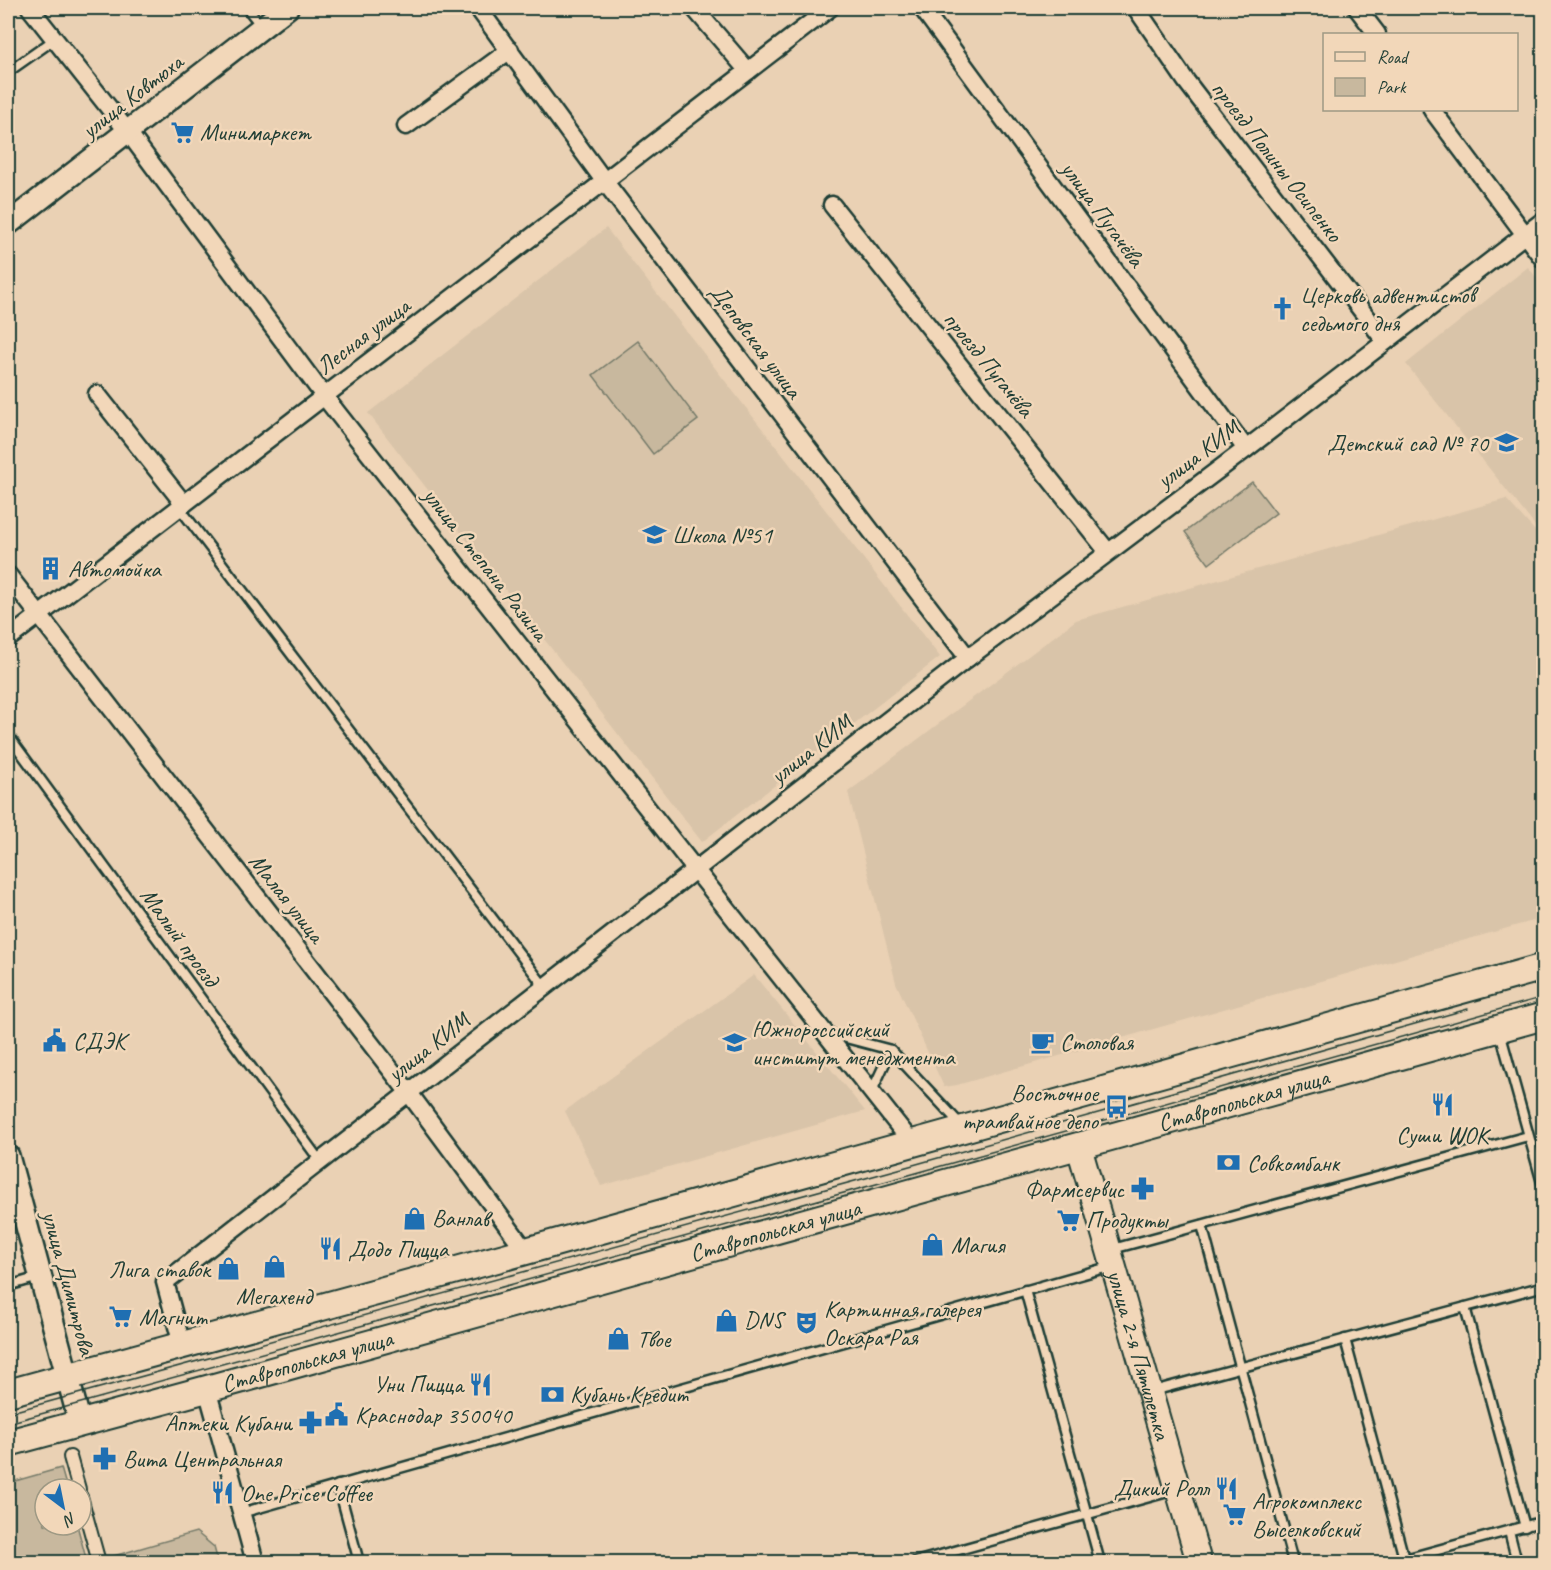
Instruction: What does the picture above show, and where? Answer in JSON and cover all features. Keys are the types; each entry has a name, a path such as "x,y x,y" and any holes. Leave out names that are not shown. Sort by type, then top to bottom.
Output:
{"main road":[{"name":"Ставропольская улица","path":"8,1393 913,1144 1544,967"},
{"name":"Ставропольская улица","path":"8,1443 1544,1016"},
{"name":"улица 2-я Пятилетка","path":"1079,1147 1199,1563"}],"street":[{"name":"улица Степана Разина","path":"30,8 128,132 324,396 913,1144"},
{"name":"улица Ковтюха","path":"8,224 287,8"},
{"name":"Деповская улица","path":"478,8 605,182 968,658"},
{"path":"694,8 748,71"},
{"name":"Лесная улица","path":"8,639 831,8"},
{"name":"улица Пугачёва","path":"922,8 1246,449"},
{"name":"проезд Полины Осипенко","path":"1136,8 1186,81 1385,341"},
{"path":"1357,8 1376,33"},
{"path":"406,126 510,50"},
{"path":"1432,111 1544,260"},
{"name":"проезд Пугачёва","path":"832,206 1108,552"},
{"name":"улица КИМ","path":"182,1345 165,1282 968,658 1246,449 1544,220"},
{"path":"96,394 182,505"},
{"name":"Малая улица","path":"8,575 37,616 409,1093 526,1251"},
{"name":"улица Димитрова","path":"8,1156 80,1423"},
{"path":"207,1389 255,1563"},
{"path":"70,1457 76,1477"},
{"path":"92,1537 99,1563"}],"lane":[{"path":"247,8 262,27"},
{"path":"8,72 55,39"},
{"path":"182,505 544,986"},
{"name":"Малый проезд","path":"8,735 320,1161"},
{"path":"1500,1029 1544,1190"},
{"path":"825,1032 891,1050 964,1129"},
{"path":"872,1091 891,1050"},
{"path":"241,1513 1025,1290 1202,1224 1528,1136"},
{"path":"1202,1224 1293,1563"},
{"path":"8,1286 40,1277"},
{"path":"1151,1392 1544,1286"},
{"path":"1025,1290 1100,1563"},
{"path":"1465,1307 1525,1527"},
{"path":"1345,1339 1405,1561"},
{"path":"338,1485 359,1563"},
{"path":"915,1563 1179,1489"},
{"path":"1394,1563 1544,1521"},
{"path":"1509,1531 1517,1563"}],"shaded area":[{"name":"Школа №51","path":"606,228 940,657 702,842 368,413"},
{"name":"Детский сад № 70","path":"1528,267 1544,287 1544,521 1536,527 1406,364"},
{"name":"Восточное трамвайное депо","path":"1506,499 1535,531 1543,525 1543,918 944,1087 896,983 848,792 1076,620"},
{"name":"Южнороссийский институт менеджмента","path":"754,975 865,1111 601,1186 565,1111"}],"green space":[{"path":"638,341 698,420 653,454 593,375"},
{"path":"1252,482 1276,513 1209,564 1185,532"},
{"path":"61,1468 64,1477 33,1477 33,1537 80,1537 87,1562 8,1562 8,1483"},
{"path":"196,1532 214,1547 218,1562 93,1562"}],"tram line":[{"path":"8,1423 909,1175 1544,997"},
{"path":"8,1413 906,1167 1468,1009"}],"place":[{"name":"Минимаркет","path":"182,132"},
{"name":"Церковь адвентистов седьмого дня","path":"1282,309"},
{"name":"Детский сад № 70","path":"1506,443"},
{"name":"Школа №51","path":"654,535"},
{"name":"Автомойка","path":"50,569"},
{"name":"СДЭК","path":"55,1041"},
{"name":"Столовая","path":"1042,1042"},
{"name":"Южнороссийский институт менеджмента","path":"734,1043"},
{"name":"Суши WOK","path":"1442,1105"},
{"name":"Восточное трамвайное депо","path":"1116,1107"},
{"name":"Совкомбанк","path":"1229,1163"},
{"name":"Фармсервис","path":"1142,1189"},
{"name":"Ванлав","path":"414,1218"},
{"name":"Продукты","path":"1068,1220"},
{"name":"Магия","path":"933,1245"},
{"name":"Додо Пицца","path":"330,1249"},
{"name":"Мегахенд","path":"274,1266"},
{"name":"Лига ставок","path":"228,1269"},
{"name":"Магнит","path":"121,1317"},
{"name":"DNS","path":"726,1320"},
{"name":"Картинная галерея Оскара Рая","path":"806,1323"},
{"name":"Твое","path":"619,1339"},
{"name":"Уни Пицца","path":"481,1384"},
{"name":"Кубань Кредит","path":"552,1394"},
{"name":"Краснодар 350040","path":"337,1415"},
{"name":"Аптеки Кубани","path":"310,1423"},
{"name":"Вита Центральная","path":"105,1459"},
{"name":"Дикий Ролл","path":"1227,1488"},
{"name":"One Price Coffee","path":"223,1493"},
{"name":"Агрокомплекс Выселковский","path":"1234,1515"}]}
